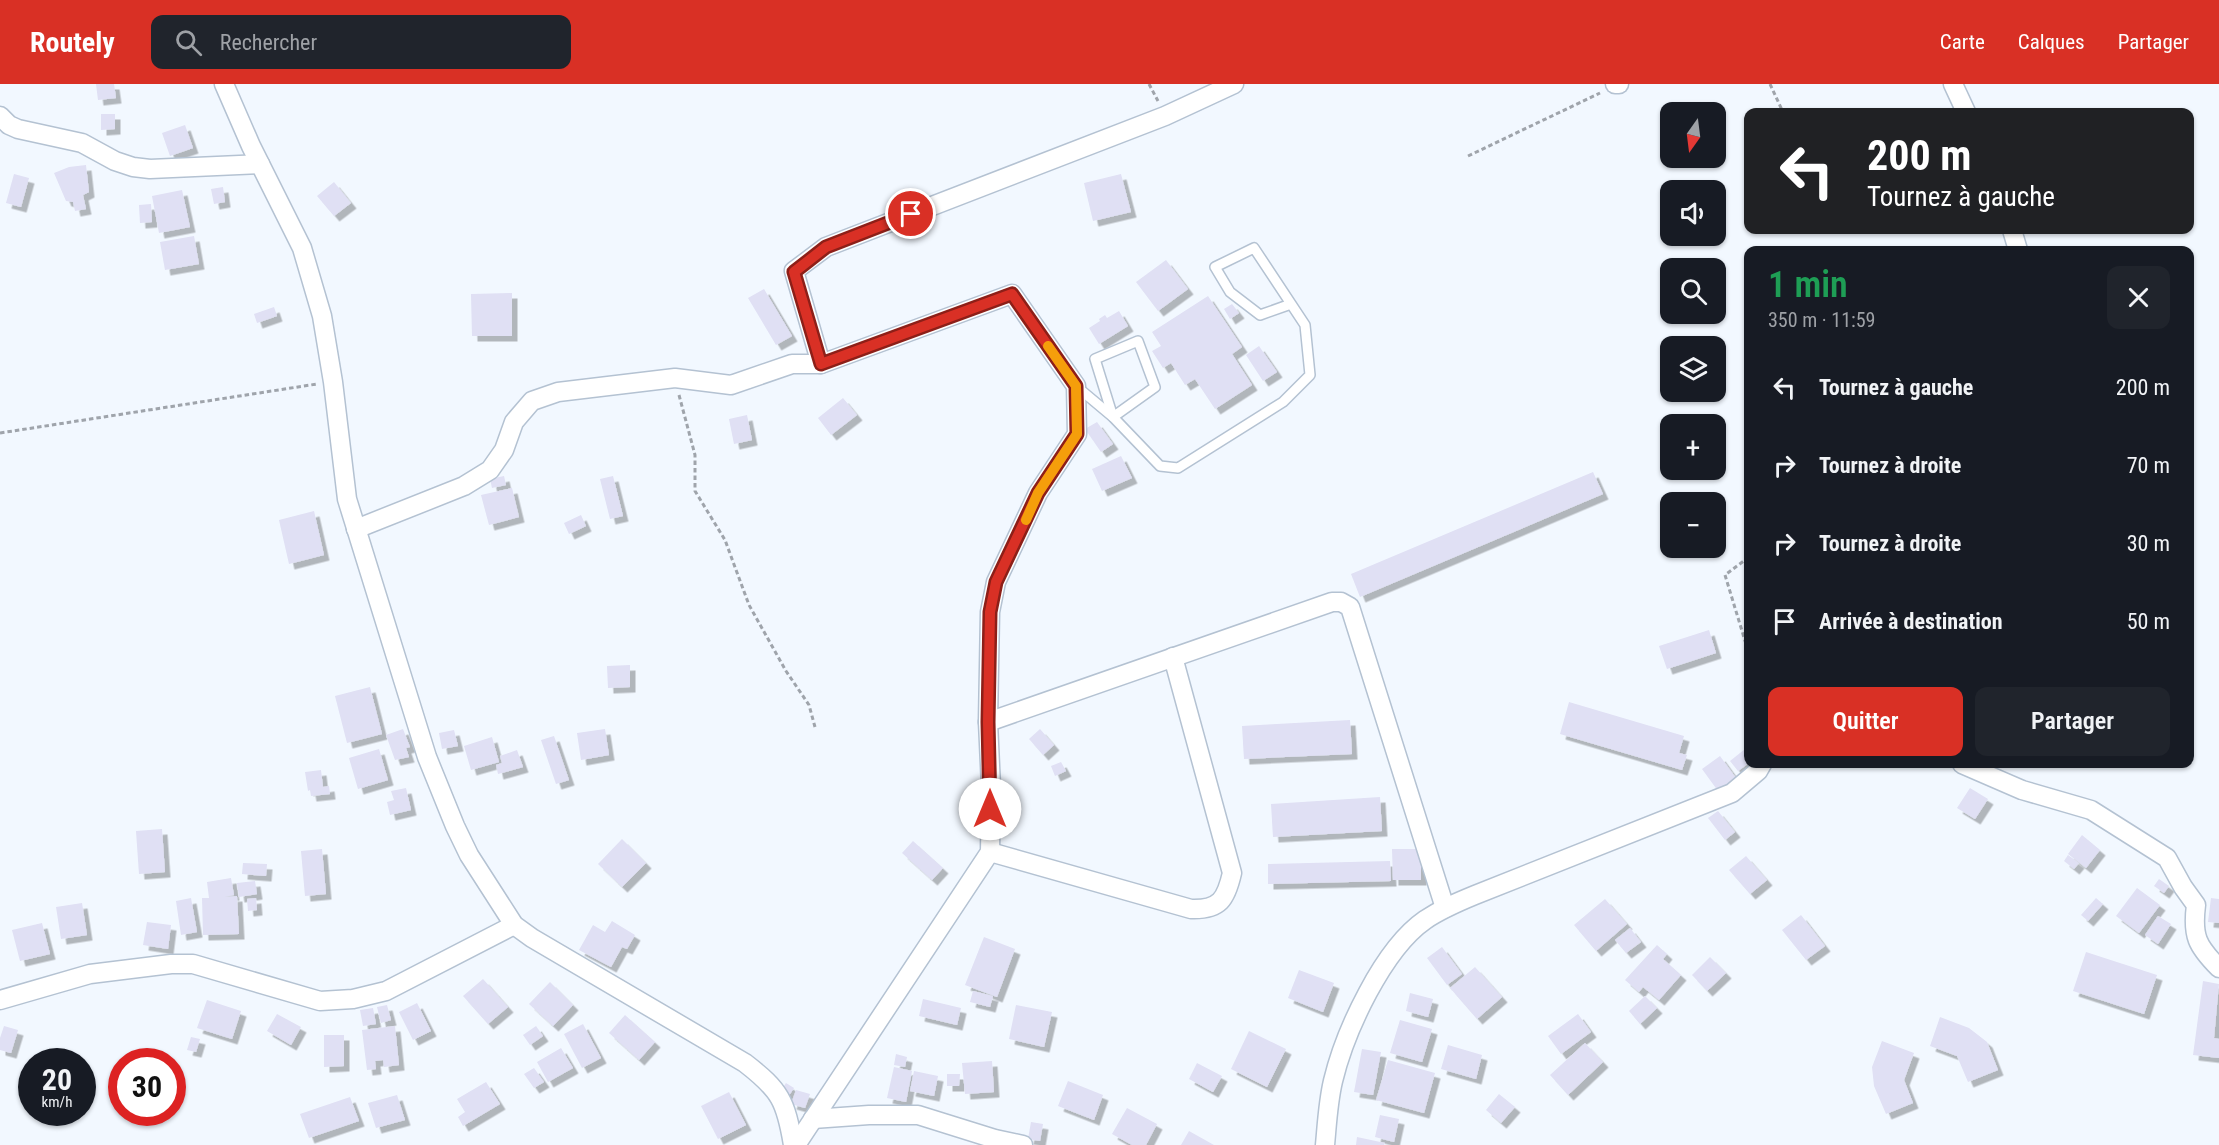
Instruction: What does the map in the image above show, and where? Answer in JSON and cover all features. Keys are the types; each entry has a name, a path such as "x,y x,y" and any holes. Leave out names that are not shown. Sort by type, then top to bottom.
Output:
{"street":[{"path":"224,84 260,164 302,248 322,316 333,382 347,499 428,757 469,855 514,925 532,938 746,1063 770,1082 783,1102 794,1145"},
{"path":"821,364 794,272 826,247 1165,116 1234,84"},
{"path":"1953,84 1964,108"},
{"path":"0,116 9,125 82,143 133,167 150,169 260,164"},
{"path":"356,529 464,486 490,470 504,450 514,422 532,400 558,392 675,378 731,385 792,364 821,364 1012,294 1076,386 1077,434 1038,493 996,582 990,612 988,722 991,787 990,852 794,1145"},
{"path":"988,722 1332,602 1341,602 1350,607 1445,908"},
{"path":"990,852 1191,909 1203,909 1217,905 1228,893 1232,873 1173,657"},
{"path":"1325,1145 1332,1084 1349,1029 1384,966 1406,936 1424,920 1445,908 1732,793 1760,768"},
{"path":"1971,768 2022,790 2091,810 2167,858 2183,888 2196,905 2193,928 2203,951 2219,968"},
{"path":"0,1000 90,974 171,964 193,964 320,1001 353,999 386,991 514,925"},
{"path":"813,1119 869,1115 918,1115 995,1139 1023,1145"}],"lane":[{"path":"1076,386 1113,417 1160,466 1178,468 1283,402 1310,375 1305,325 1254,248 1215,267 1230,292 1260,315 1291,304"},
{"path":"1138,341 1155,387 1113,417 1095,359 1138,341"}],"path":[{"path":"1468,156 1616,84"},
{"path":"1770,84 1781,108"},
{"path":"675,378 682,414 695,455 695,491 725,540 749,605 786,671 809,705 815,727"},
{"path":"0,433 333,382"},
{"path":"1744,561 1725,575 1744,638"}],"building":[{"path":"96,84 114,84 116,98 98,100"},
{"path":"101,114 115,114 115,129 101,130"},
{"path":"185,125 193,148 170,156 162,133"},
{"path":"86,165 89,192 83,195 86,209 75,211 73,202 66,201 54,173 69,167"},
{"path":"14,174 29,178 21,207 6,203"},
{"path":"1121,174 1131,212 1093,221 1084,183"},
{"path":"334,182 351,203 334,216 317,196"},
{"path":"223,187 225,202 214,204 211,189"},
{"path":"182,190 190,227 159,233 152,196"},
{"path":"151,204 152,222 140,223 139,205"},
{"path":"194,236 199,264 165,270 160,242"},
{"path":"1166,260 1188,289 1158,311 1136,282"},
{"path":"764,289 792,336 776,345 748,298"},
{"path":"512,293 512,336 472,336 471,294"},
{"path":"1208,296 1242,347 1232,354 1252,385 1215,409 1195,379 1185,385 1171,363 1163,368 1152,351 1161,346 1152,332"},
{"path":"1232,304 1239,313 1230,319 1224,309"},
{"path":"274,307 277,316 257,323 254,314"},
{"path":"1119,311 1128,326 1099,344 1089,328 1105,315 1107,318"},
{"path":"1259,346 1277,372 1263,381 1246,355"},
{"path":"843,398 857,415 831,435 818,418"},
{"path":"747,415 752,440 734,444 729,419"},
{"path":"1097,422 1113,444 1101,452 1085,429"},
{"path":"1121,456 1132,478 1102,491 1092,469"},
{"path":"1593,472 1603,494 1360,597 1351,574"},
{"path":"504,476 506,485 492,488 490,479"},
{"path":"613,476 623,516 610,519 600,479"},
{"path":"512,488 519,517 489,525 481,495"},
{"path":"314,511 324,555 289,564 279,520"},
{"path":"581,515 586,526 569,534 564,523"},
{"path":"1709,630 1716,653 1667,669 1659,646"},
{"path":"630,665 630,687 608,688 607,666"},
{"path":"370,687 382,734 347,743 335,696"},
{"path":"1569,702 1684,736 1679,753 1687,755 1682,770 1560,734"},
{"path":"1350,720 1352,754 1244,759 1242,726"},
{"path":"403,729 410,747 406,748 409,757 395,760 386,735"},
{"path":"605,729 609,755 581,760 577,733"},
{"path":"1040,729 1054,745 1043,755 1029,739"},
{"path":"454,730 458,746 442,749 439,733"},
{"path":"554,736 569,780 556,784 541,740"},
{"path":"492,737 499,762 471,770 464,746"},
{"path":"379,749 388,780 358,789 349,758"},
{"path":"517,750 523,767 498,774 496,765 502,763 500,756"},
{"path":"1744,750 1744,767 1738,771 1730,761"},
{"path":"1720,756 1736,778 1718,791 1702,769"},
{"path":"1061,762 1066,771 1055,776 1051,766"},
{"path":"321,770 323,787 329,786 330,794 311,796 305,772"},
{"path":"406,788 411,810 390,815 387,802 394,800 391,791"},
{"path":"1970,788 1988,799 1975,819 1957,808"},
{"path":"1380,797 1382,831 1273,837 1271,804"},
{"path":"1718,811 1735,832 1725,840 1708,818"},
{"path":"162,829 165,872 139,874 136,831"},
{"path":"2082,835 2100,850 2086,868 2068,854"},
{"path":"622,839 646,863 622,887 598,864"},
{"path":"913,841 943,868 932,880 902,853"},
{"path":"322,849 326,894 305,896 301,851"},
{"path":"1392,849 1421,849 1421,880 1393,880"},
{"path":"2068,855 2079,863 2074,869 2064,861"},
{"path":"1746,856 1767,880 1750,894 1729,870"},
{"path":"1390,861 1391,881 1268,884 1268,864"},
{"path":"243,863 267,864 266,876 242,874"},
{"path":"231,878 234,895 225,897 237,896 239,934 203,935 202,898 209,898 207,882"},
{"path":"2159,879 2169,886 2164,893 2154,886"},
{"path":"255,881 257,894 239,897 237,883"},
{"path":"2137,888 2160,905 2139,933 2116,916"},
{"path":"191,898 197,932 181,935 176,901"},
{"path":"256,898 257,910 248,911 247,899"},
{"path":"2096,898 2103,904 2088,921 2081,915"},
{"path":"2211,898 2219,899 2219,923 2208,922"},
{"path":"1605,899 1627,924 1596,951 1574,925"},
{"path":"82,903 87,935 61,939 56,907"},
{"path":"1801,915 1825,946 1806,960 1782,930"},
{"path":"2158,916 2171,924 2158,944 2145,935"},
{"path":"612,921 635,935 627,949 622,947 611,967 579,950 593,925 605,932"},
{"path":"147,922 171,925 168,949 143,945"},
{"path":"42,923 50,954 20,961 12,930"},
{"path":"1630,928 1641,942 1626,953 1615,940"},
{"path":"984,937 1015,949 997,997 965,985"},
{"path":"1657,945 1667,954 1663,959 1681,975 1659,1000 1643,987 1639,992 1625,980"},
{"path":"1442,947 1462,974 1447,985 1427,958"},
{"path":"2086,952 2157,975 2144,1014 2073,991"},
{"path":"1710,957 1726,973 1707,991 1692,975"},
{"path":"1475,967 1502,997 1477,1019 1450,988"},
{"path":"1299,970 1334,983 1323,1012 1288,998"},
{"path":"483,979 508,1007 488,1024 463,996"},
{"path":"2203,981 2219,984 2214,1038 2219,1039 2219,1058 2193,1055"},
{"path":"550,982 573,1005 553,1026 529,1004"},
{"path":"973,991 993,996 990,1007 970,1002"},
{"path":"1410,993 1433,999 1428,1017 1406,1011"},
{"path":"1645,996 1657,1008 1640,1024 1629,1011"},
{"path":"923,999 961,1008 957,1025 919,1016"},
{"path":"207,1000 241,1011 232,1039 197,1028"},
{"path":"417,1003 431,1031 413,1040 399,1012"},
{"path":"387,1005 391,1020 381,1023 377,1007"},
{"path":"1016,1005 1052,1012 1044,1047 1009,1039"},
{"path":"373,1008 376,1024 363,1026 360,1010"},
{"path":"277,1014 301,1027 291,1045 267,1031"},
{"path":"1578,1014 1591,1032 1561,1054 1548,1036"},
{"path":"625,1015 655,1042 639,1060 609,1033"},
{"path":"1940,1017 1969,1028 1987,1042 1998,1070 1968,1082 1957,1056 1930,1046"},
{"path":"1400,1020 1432,1029 1422,1062 1390,1053"},
{"path":"583,1024 601,1058 582,1068 564,1034"},
{"path":"4,1026 18,1030 11,1053 0,1050 0,1038"},
{"path":"395,1026 399,1065 384,1067 383,1060 375,1061 376,1069 367,1070 362,1030"},
{"path":"536,1026 543,1036 530,1045 523,1035"},
{"path":"1249,1031 1286,1049 1267,1087 1231,1069"},
{"path":"324,1035 344,1035 344,1066 324,1067"},
{"path":"191,1037 200,1039 196,1052 187,1050"},
{"path":"1882,1041 1914,1053 1904,1080 1913,1103 1886,1114 1874,1086 1872,1067"},
{"path":"1585,1043 1603,1062 1568,1095 1550,1075"},
{"path":"1448,1045 1482,1055 1476,1079 1441,1069"},
{"path":"561,1048 573,1068 548,1082 537,1062"},
{"path":"1362,1049 1381,1052 1373,1095 1354,1092"},
{"path":"896,1054 907,1057 905,1067 894,1065"},
{"path":"1388,1060 1435,1073 1424,1113 1376,1100"},
{"path":"992,1061 994,1092 965,1094 962,1063"},
{"path":"1197,1063 1222,1076 1213,1092 1189,1079"},
{"path":"894,1067 912,1071 906,1102 887,1098"},
{"path":"534,1068 544,1082 534,1088 524,1074"},
{"path":"914,1071 938,1076 934,1096 910,1091"},
{"path":"947,1074 960,1074 959,1086 947,1086"},
{"path":"1068,1081 1103,1095 1094,1120 1058,1106"},
{"path":"486,1082 500,1104 463,1126 458,1117 465,1112 457,1099"},
{"path":"786,1083 794,1088 788,1097 780,1092"},
{"path":"796,1090 810,1094 805,1108 791,1104"},
{"path":"729,1092 746,1125 718,1139 701,1106"},
{"path":"1499,1094 1515,1107 1501,1123 1486,1110"},
{"path":"397,1095 405,1120 376,1128 368,1103"},
{"path":"350,1097 359,1121 309,1138 300,1114"},
{"path":"1127,1108 1157,1124 1146,1145 1132,1145 1112,1134"},
{"path":"1380,1115 1399,1119 1394,1142 1375,1137"},
{"path":"1031,1122 1043,1124 1040,1141 1028,1139"},
{"path":"1189,1131 1214,1145 1181,1145"},
{"path":"1357,1137 1385,1143 1384,1145 1356,1145"}],"slow traffic":[{"path":"1026,520 1038,493 1077,434 1076,386 1048,346"}],"route":[{"path":"911,214 826,247 794,272 821,364 1012,294 1076,386 1077,434 1038,493 996,582 990,612 988,722 990,809"}]}
